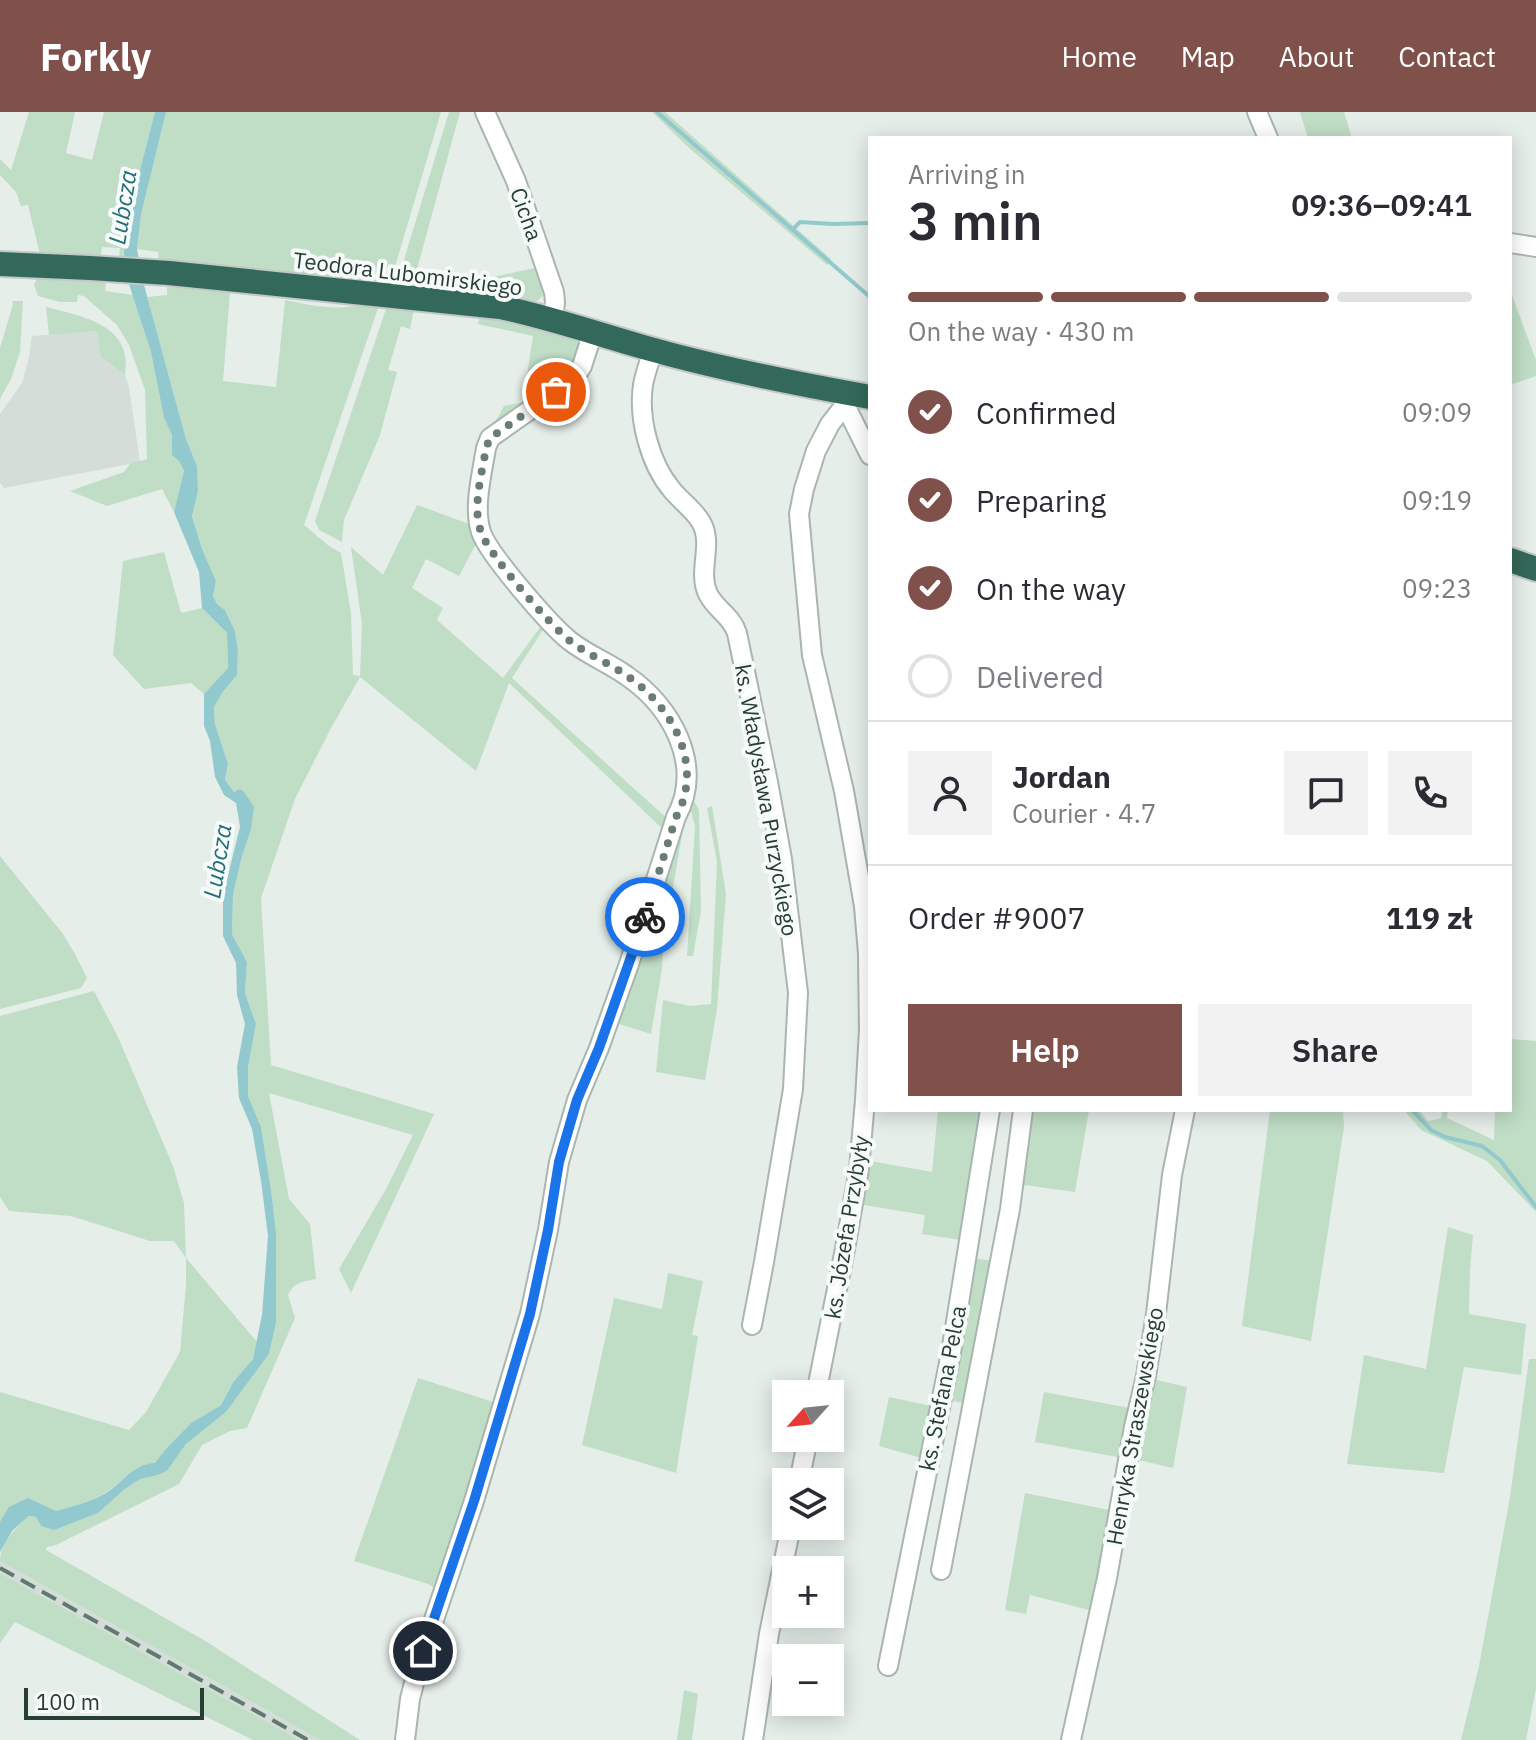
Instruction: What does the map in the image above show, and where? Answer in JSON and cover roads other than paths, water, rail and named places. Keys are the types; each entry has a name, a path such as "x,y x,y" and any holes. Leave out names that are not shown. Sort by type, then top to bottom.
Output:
{"highway":[{"name":"Teodora Lubomirskiego","path":"0,266 169,273 500,307 653,350 854,399"},
{"path":"1512,561 1536,569"}],"street":[{"name":"Cicha","path":"485,112 516,181 551,281 555,302 553,320"},
{"path":"1257,112 1267,136"},
{"path":"1512,243 1536,247"},
{"path":"405,1740 418,1667 474,1501 530,1314 559,1162 577,1100 629,964 676,817 684,804 687,782 685,754 678,733 654,697 627,675 569,640 549,621 491,550 482,535 477,515 490,438 574,379 582,366 593,332"},
{"name":"ks. Władysława Purzyckiego","path":"653,350 643,387 646,431 662,476 702,523 706,536 704,579 708,594 733,622 737,633 782,859 798,993 793,1089 752,1325"},
{"path":"854,399 868,448"},
{"name":"ks. Józefa Przybyły","path":"854,399 830,424 816,451 799,514 812,655 844,791 864,906 868,953"},
{"name":"ks. Józefa Przybyły","path":"819,1380 859,1169 868,1048"},
{"name":"ks. Stefana Pelca","path":"888,1666 951,1353 990,1112"},
{"name":"ks. Stefana Pelca","path":"941,1570 1010,1209 1023,1112"},
{"name":"Henryka Straszewskiego","path":"1071,1740 1146,1376 1172,1175 1185,1112"},
{"path":"753,1740 769,1634 788,1540"}],"water":[{"path":"155,112 166,112 141,215 137,249 186,439 197,466 198,491 192,516 216,581 213,596 225,610 235,631 238,651 237,675 214,707 215,724 228,764 225,780 234,792 240,789 244,792 254,807 233,895 232,934 247,962 245,993 256,1024 248,1067 248,1096 261,1127 272,1197 276,1233 276,1323 269,1354 226,1412 186,1444 167,1471 140,1479 98,1513 54,1530 41,1526 36,1517 29,1516 12,1531 0,1552 0,1522 9,1507 28,1498 56,1511 100,1496 133,1470 155,1463 191,1423 221,1405 234,1381 253,1359 262,1315 268,1236 252,1129 239,1098 237,1067 245,1024 237,995 236,963 223,936 223,895 240,827 236,803 224,795 215,777 210,741 204,726 204,694 228,668 227,633 202,608 199,572 174,512 184,471 172,455 172,435 164,418 151,352 129,284 124,252 126,224"}],"waterway":[{"path":"657,112 868,295"},
{"path":"793,229 800,222 868,223"},
{"path":"1414,1112 1431,1130 1445,1137 1482,1146 1500,1160 1536,1207"}],"railway":[{"path":"0,1568 308,1740"}],"water label":[{"name":"Lubcza","path":"122,207"},
{"name":"Lubcza","path":"217,861"}]}
